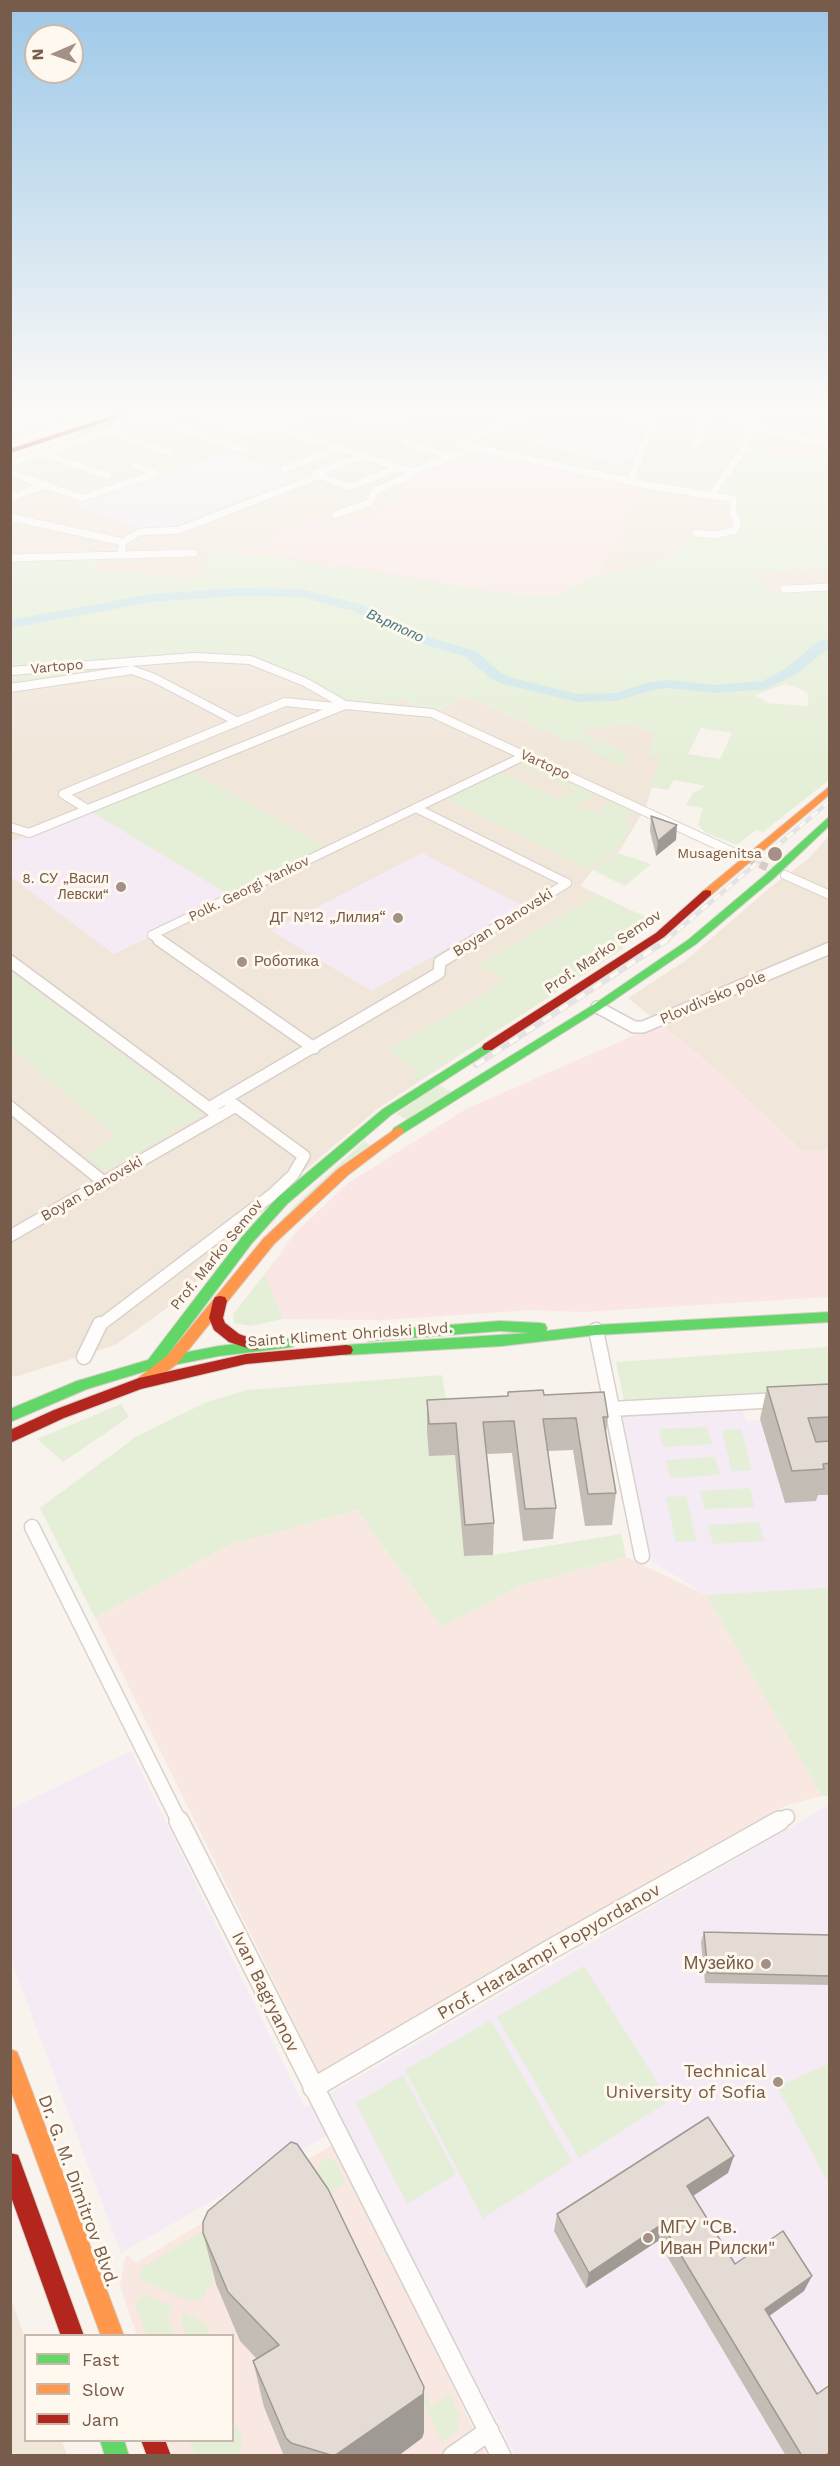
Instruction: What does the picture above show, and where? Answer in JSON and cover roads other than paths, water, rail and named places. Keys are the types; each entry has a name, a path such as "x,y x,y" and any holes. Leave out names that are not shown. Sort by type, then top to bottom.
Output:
{"main road":[{"name":"Prof. Marko Semov","path":"157,1371 248,1240 275,1209 319,1167 377,1120 660,935 755,850 830,789"},
{"name":"Prof. Marko Semov","path":"171,1360 269,1241 343,1172 396,1132 597,1006 692,942 769,877 830,819"},
{"path":"377,1120 396,1132"},
{"path":"221,1300 216,1318 219,1326 234,1338 255,1345"},
{"name":"Saint Kliment Ohridski Blvd.","path":"10,1416 73,1389 157,1371 290,1354 502,1341 596,1330 830,1317"},
{"name":"Saint Kliment Ohridski Blvd.","path":"10,1437 59,1414 143,1382 171,1360 255,1345 500,1326 596,1330"},
{"name":"Dr. G. M. Dimitrov Blvd.","path":"10,2059 112,2334"},
{"path":"10,2163 72,2334"}],"street":[{"path":"65,529 123,542 140,532 182,529"},
{"path":"696,533 716,535 730,533 734,529"},
{"path":"121,554 123,542"},
{"path":"10,558 194,553"},
{"path":"784,589 830,587"},
{"name":"Vartopo","path":"10,671 131,666 195,657 256,661 304,682 340,706 432,713 737,854"},
{"path":"10,688 131,666 238,722"},
{"path":"87,809 63,794 285,702 340,706"},
{"path":"10,827 29,833 340,706"},
{"name":"Polk. Georgi Yankov","path":"314,1048 152,936 524,756"},
{"name":"Boyan Danovski","path":"209,1108 231,1102 314,1048 439,973 440,962 567,884 416,808"},
{"path":"785,875 830,895"},
{"name":"Plovdivsko pole","path":"597,1006 634,1027 644,1028 830,948"},
{"path":"10,962 220,1116"},
{"path":"84,1358 101,1322 273,1194 293,1175 304,1156 231,1102"},
{"name":"Boyan Danovski","path":"10,1236 220,1116 231,1102"},
{"path":"10,1107 105,1183"},
{"path":"596,1330 642,1556"},
{"path":"611,1409 794,1399"},
{"name":"Ivan Bagryanov","path":"32,1527 312,2088 501,2456"},
{"name":"Prof. Haralampi Popyordanov","path":"312,2088 787,1817"},
{"path":"453,2456 489,2431"}],"waterway":[{"name":"Въртопо","path":"10,624 152,598 237,592 301,593 358,608 420,639 471,654 496,676 508,681 577,698 616,697 651,686 669,684 715,689 766,685 790,672 824,644 830,643"}],"tunnel":[{"path":"737,854 784,875"}],"railway":[{"path":"665,941 830,801"},
{"path":"476,1065 667,940"}],"place":[{"name":"Musagenitsa","path":"775,854"},
{"name":"8. СУ „Васил Левски“","path":"121,887"},
{"name":"ДГ №12 „Лилия“","path":"398,918"},
{"name":"Роботика","path":"242,962"},
{"name":"Музейко","path":"766,1964"},
{"name":"Technical University of Sofia","path":"778,2082"},
{"name":"МГУ \"Св. Иван Рилски\"","path":"648,2238"}]}
